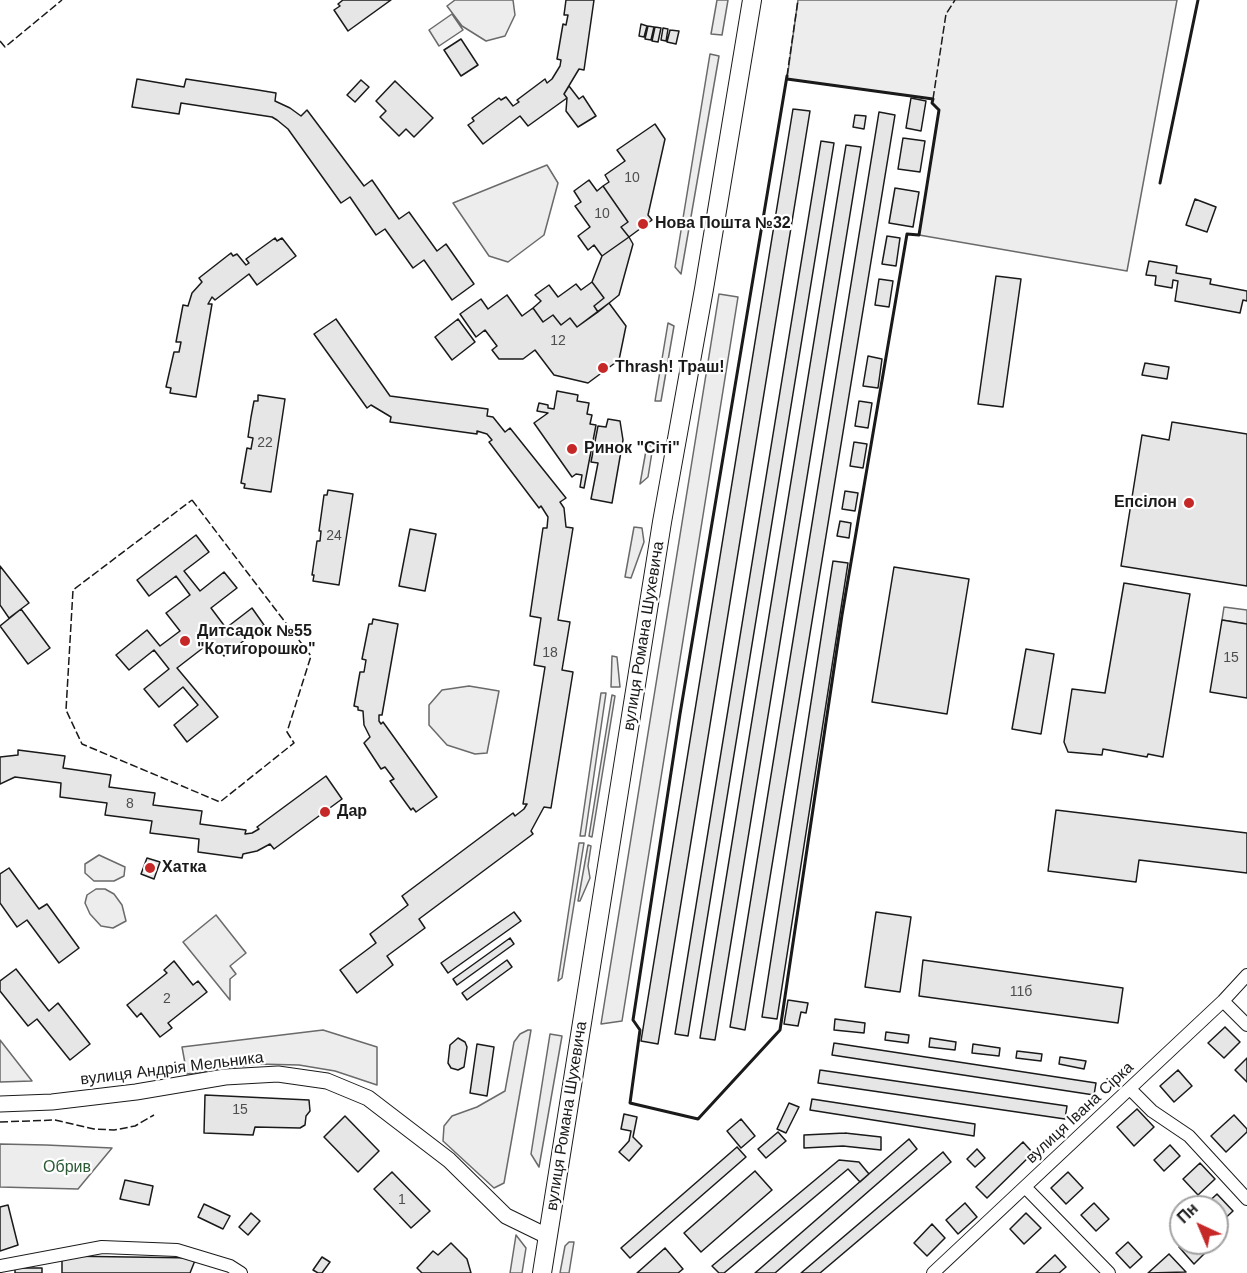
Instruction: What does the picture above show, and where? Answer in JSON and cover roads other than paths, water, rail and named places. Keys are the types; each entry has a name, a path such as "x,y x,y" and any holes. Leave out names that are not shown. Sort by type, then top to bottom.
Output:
{"main road":[{"name":"вулиця Романа Шухевича","path":"542,1273 662,522 753,0"}],"street":[{"name":"вулиця Івана Сірка","path":"933,1273 1223,1001 1247,975"},
{"path":"1223,1001 1247,1025"},
{"name":"вулиця Андрія Мельника","path":"0,1104 52,1102 136,1092 225,1077 278,1074 327,1080 368,1098 449,1160 506,1216 548,1236"},
{"path":"1130,1089 1152,1111 1189,1136 1247,1199"},
{"path":"1025,1187 1109,1273"},
{"path":"0,1266 75,1251 112,1247 177,1250 230,1266 241,1273"}],"place":[{"name":"Нова Пошта №32","path":"643,224"},
{"name":"Thrash! Траш!","path":"603,368"},
{"name":"Ринок \"Сіті\"","path":"572,449"},
{"name":"Епсілон","path":"1189,503"},
{"name":"Дитсадок №55 \"Котигорошко\"","path":"185,641"},
{"name":"Дар","path":"325,812"},
{"name":"Хатка","path":"150,868"}],"park label":[{"name":"Обрив","path":"67,1168"}]}
